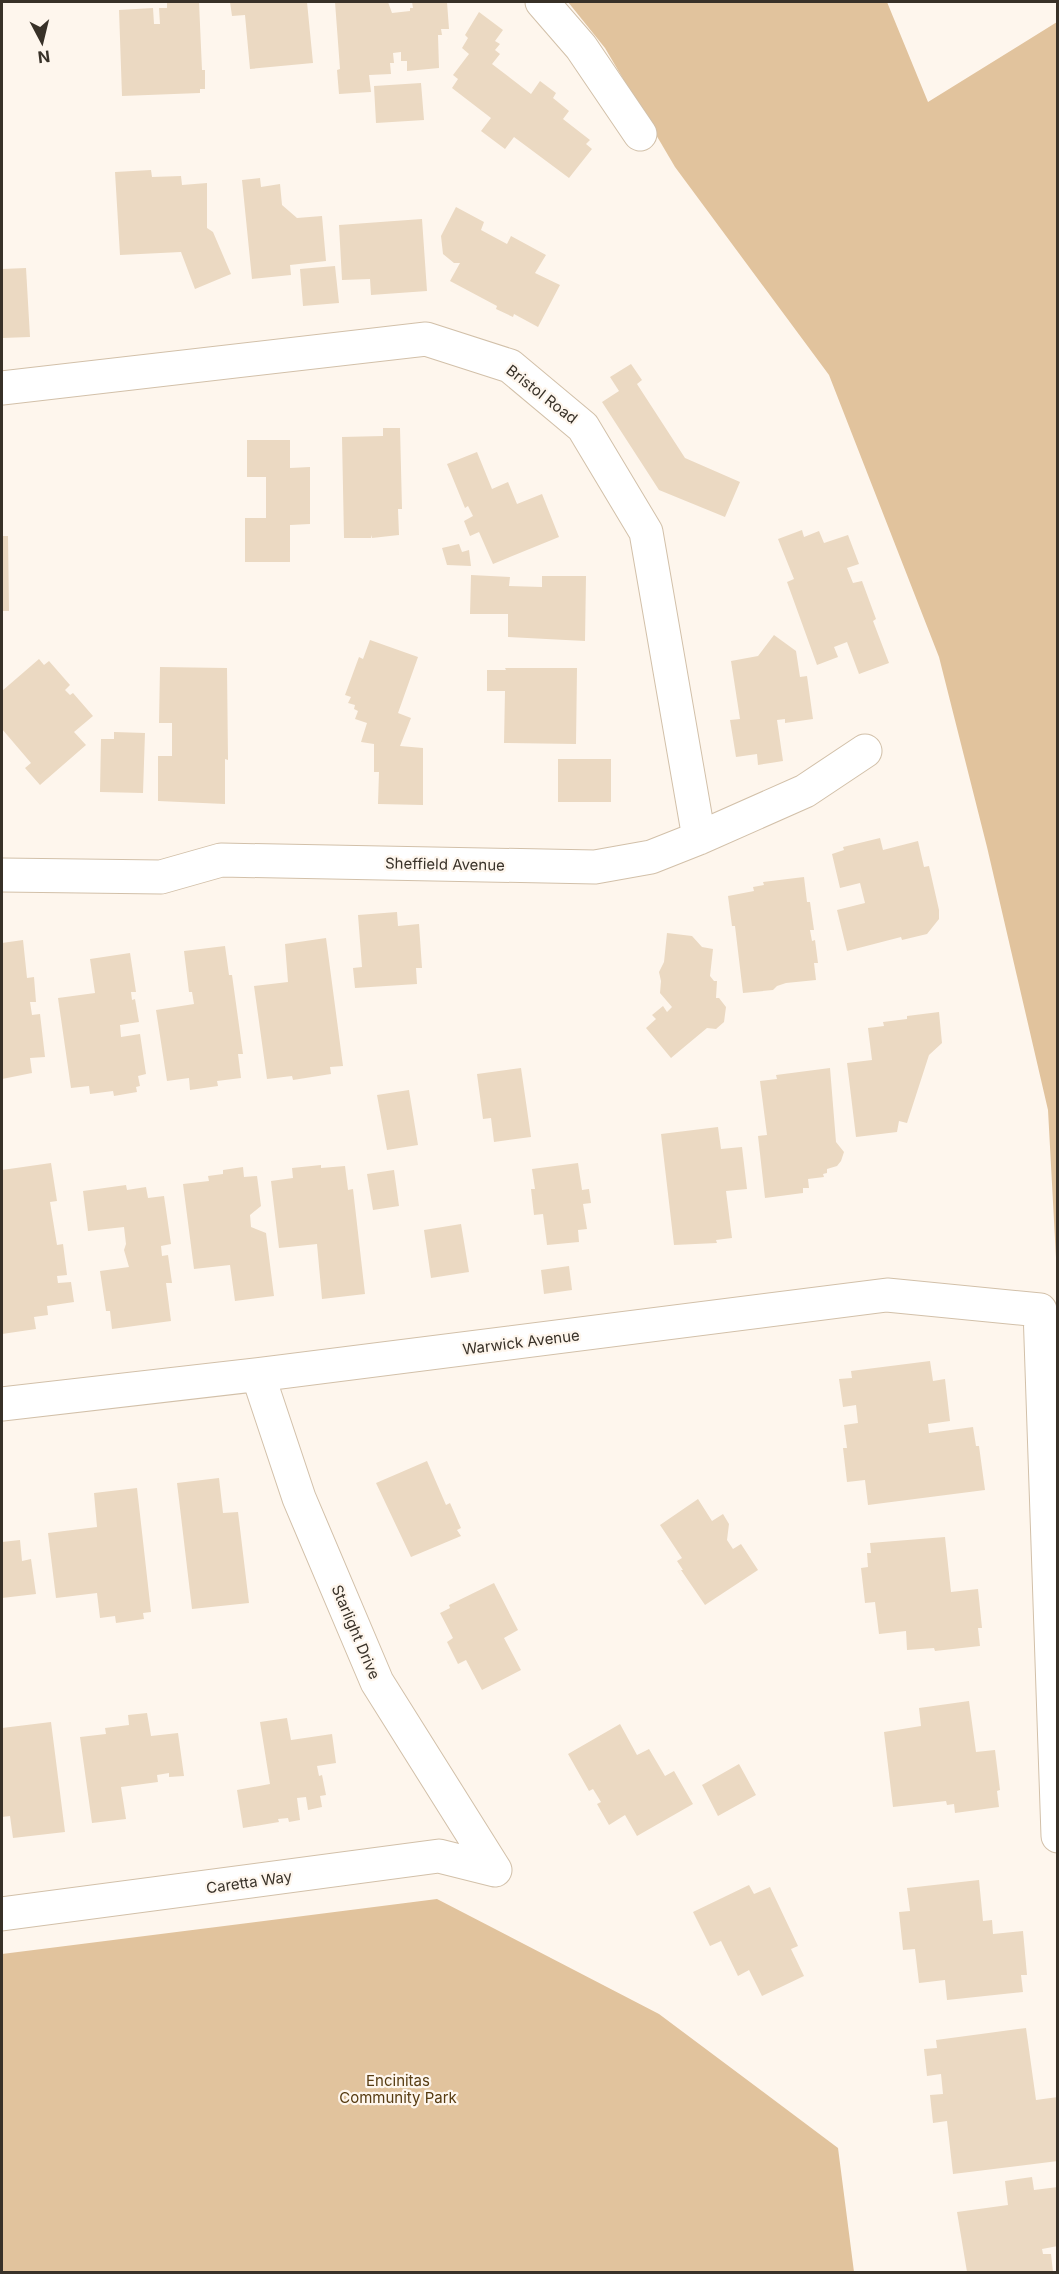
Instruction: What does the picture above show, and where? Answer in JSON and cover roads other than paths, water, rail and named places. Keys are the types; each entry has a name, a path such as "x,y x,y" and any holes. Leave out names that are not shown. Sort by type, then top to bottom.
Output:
{"street":[{"path":"542,2 582,47 615,100 640,134"},
{"name":"Bristol Road","path":"2,388 426,339 510,366 583,427 646,532 699,838"},
{"name":"Sheffield Avenue","path":"2,875 161,877 221,860 595,867 651,857 699,838 805,790 865,751"},
{"name":"Warwick Avenue","path":"2,1404 258,1375 887,1295 1040,1310 1058,1836"},
{"name":"Starlight Drive","path":"258,1375 298,1497 377,1682 495,1870"},
{"name":"Caretta Way","path":"2,1914 440,1856 495,1870"}],"park label":[{"name":"Encinitas Community Park","path":"398,2088"}]}
